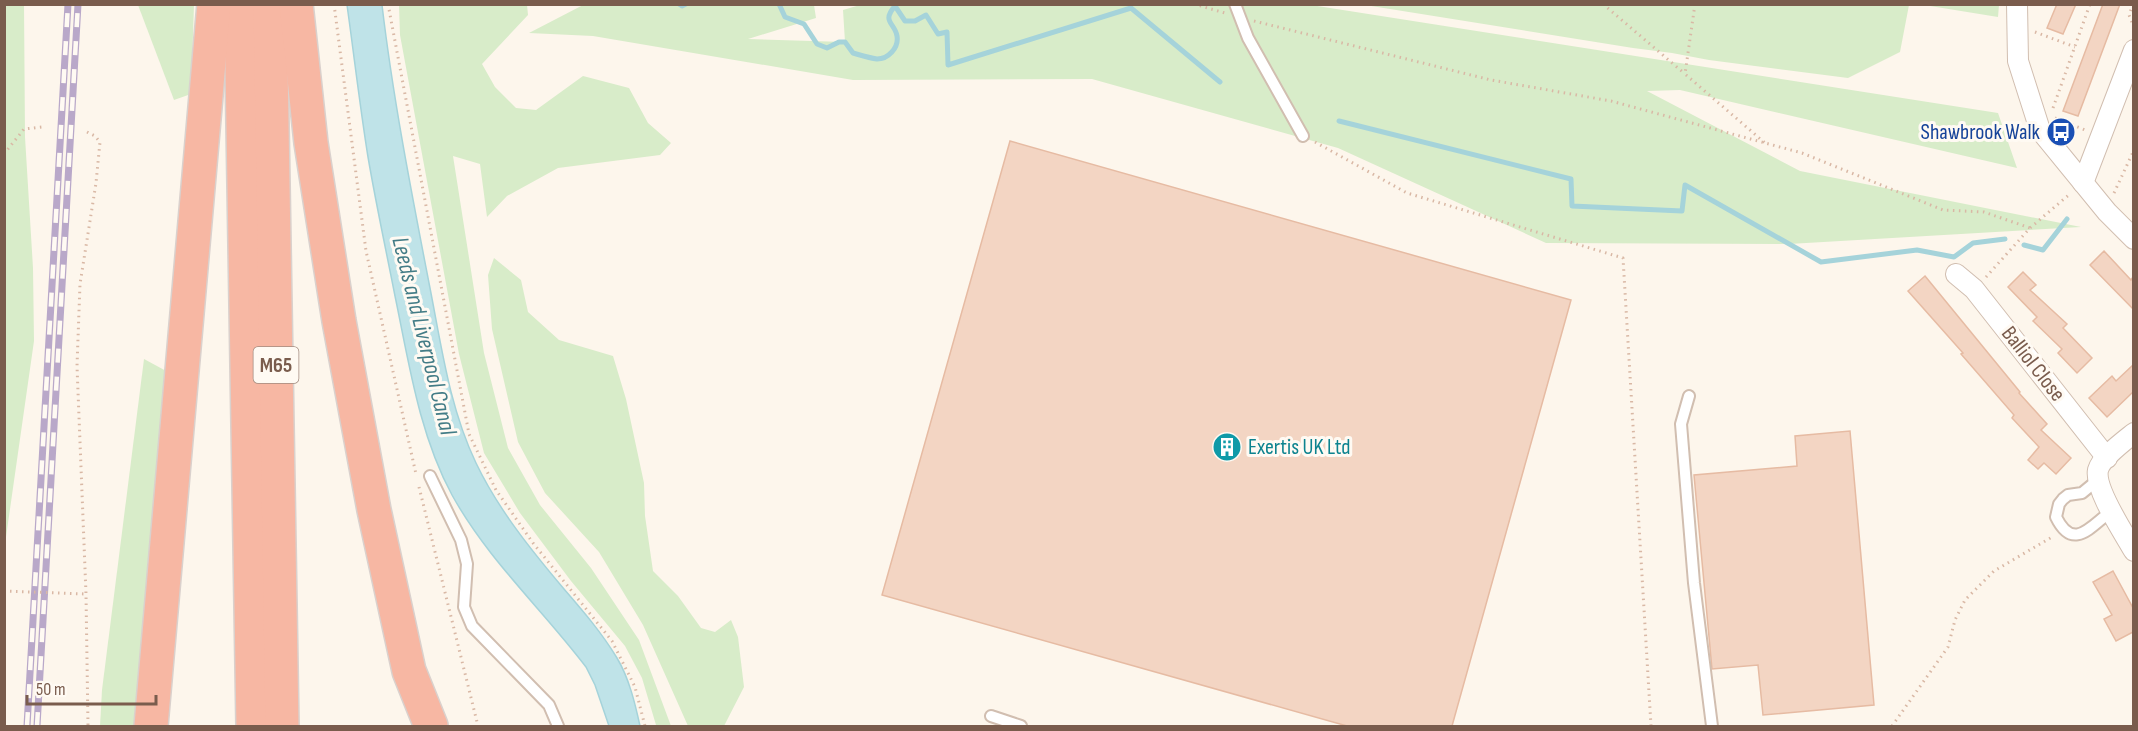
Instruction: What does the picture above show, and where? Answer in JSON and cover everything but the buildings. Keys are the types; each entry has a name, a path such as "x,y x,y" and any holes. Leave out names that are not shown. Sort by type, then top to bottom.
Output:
{"highway":[{"path":"152,726 214,4"},
{"name":"M65","path":"241,4 253,726"},
{"name":"M65","path":"270,4 282,726"},
{"path":"296,4 311,142 345,354 374,510 410,671 431,726"}],"street":[{"path":"2018,4 2018,61 2040,130 2082,183 2133,239"},
{"path":"2082,183 2133,50"},
{"name":"Balliol Close","path":"1956,274 1974,289 2107,458"},
{"path":"2133,433 2098,469 2099,482 2133,550"}],"lane":[{"path":"1235,4 1248,38 1303,136"},
{"path":"1689,396 1681,424 1694,583 1712,726"},
{"path":"430,476 461,540 466,564 464,607 472,626 549,705 558,726"},
{"path":"2099,482 2082,493 2068,495 2059,504 2056,517 2063,530 2076,535 2089,531 2097,520 2112,510"},
{"path":"991,716 1021,726"}],"path":[{"path":"334,4 366,251 432,545 478,726"},
{"path":"388,4 469,434 496,490 533,543 612,641 635,687 645,726"},
{"path":"1194,4 1491,80 1611,101 1802,153 1943,210 1984,212 2030,228"},
{"path":"1603,4 1766,144"},
{"path":"1685,74 1695,4"},
{"path":"2090,4 2051,116 2100,136"},
{"path":"2133,4 2128,15 2133,27"},
{"path":"2028,30 2075,47"},
{"path":"4,154 24,129 42,128"},
{"path":"87,132 96,136 100,142 80,284 76,366 86,594 88,726"},
{"path":"1303,136 1407,193 1623,258 1651,726"},
{"path":"2107,212 2133,150"},
{"path":"1974,289 2030,228 2082,183"},
{"path":"1892,726 1948,647 1955,620 1965,600 1994,571 2063,530"},
{"path":"4,591 86,594"}],"green space":[{"path":"24,4 25,137 33,268 34,341 5,544 4,5"},
{"path":"585,4 814,5 816,18 748,39 845,42 843,10 860,5 1311,5 1998,113 2017,168 1680,90 1647,91 1800,171 2081,227 1789,244 1546,243 1338,148 1092,79 853,80 593,36 529,33"},
{"path":"1909,4 1900,52 1848,78 1709,60 1365,5"},
{"path":"138,5 194,5 191,94 174,100"},
{"path":"399,5 527,5 528,15 482,64 495,87 516,108 536,110 583,76 629,88 648,123 671,143 660,155 558,168 507,196 487,217 480,164 453,156 484,353 508,448 540,505 591,568 639,640 671,726 656,725 642,678 625,646 571,581 520,513 484,453 459,354 400,35"},
{"path":"1924,5 1999,5 1998,17"},
{"path":"494,258 521,280 528,312 559,340 613,356 626,399 644,483 645,516 653,571 678,596 701,628 715,632 731,620 738,637 744,687 724,726 688,726 643,625 599,552 545,493 518,442 492,329 488,275"},
{"path":"144,359 168,372 140,726 100,726 102,690"}],"water":[{"name":"Leeds and Liverpool Canal","path":"347,5 382,5 391,75 442,352 452,397 467,442 485,480 516,529 592,622 617,658 628,682 640,726 609,726 595,685 586,667 499,563 466,519 452,495 431,448 416,398 378,210 368,157"}],"waterway":[{"path":"679,4 682,6 686,4"},
{"path":"779,4 785,17 804,24 817,44 827,48 839,42 845,42 853,53 877,59 889,55 896,45 896,32 889,19 895,6 905,21 915,21 926,15 938,34 947,32 948,65 1131,8 1220,82"},
{"path":"1339,121 1571,179 1572,206 1682,211 1685,185 1821,262 1917,250 1954,257 1973,243 2005,239"},
{"path":"2024,245 2043,250 2067,219"}],"railway":[{"path":"27,726 68,4"},
{"path":"37,726 78,4"}],"place":[{"name":"Shawbrook Walk","path":"2061,132"},
{"name":"Exertis UK Ltd","path":"1227,447"}]}
